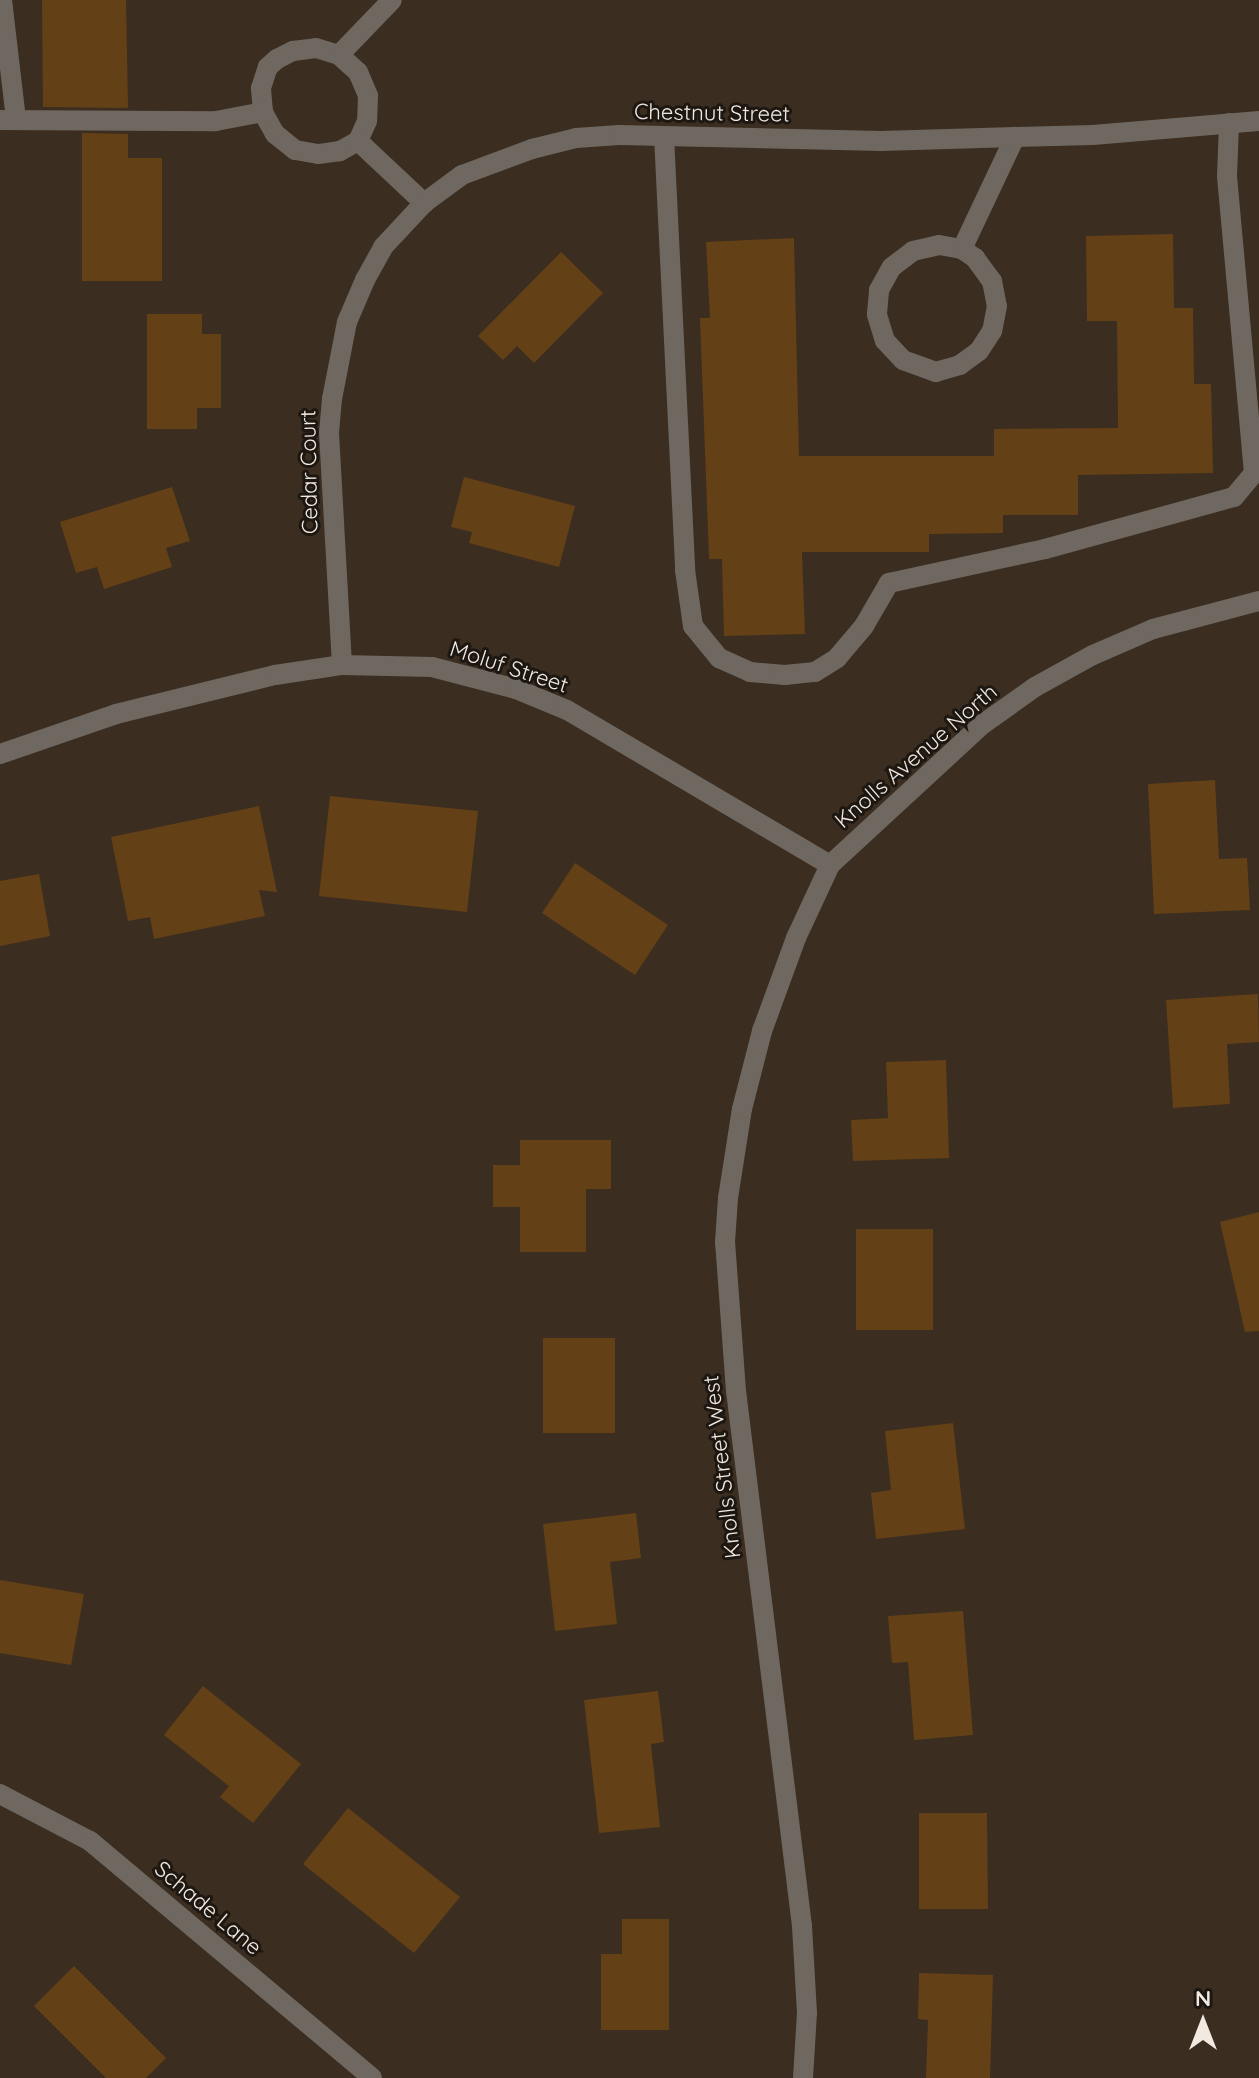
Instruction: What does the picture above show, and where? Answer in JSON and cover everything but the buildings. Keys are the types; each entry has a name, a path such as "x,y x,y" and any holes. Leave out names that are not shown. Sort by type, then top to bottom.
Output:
{"street":[{"path":"2,0 8,120 216,121 263,112"},
{"path":"339,55 392,0"},
{"path":"316,48 339,55 358,72 368,96 367,121 358,141 340,151 318,154 295,150 275,134 263,112 261,88 268,67 293,51 316,48"},
{"name":"Chestnut Street","path":"424,203 462,175 532,149 576,138 664,136 881,141 1093,135 1259,121"},
{"path":"664,136 684,554 693,626 719,658 750,672 785,675 815,672 837,658 864,626 889,583 1045,549 1234,497 1254,473 1227,176 1229,123"},
{"path":"962,249 1015,137"},
{"path":"358,141 424,203"},
{"name":"Cedar Court","path":"342,665 329,433 332,399 347,322 365,280 383,247 424,203"},
{"path":"939,245 962,249 975,258 992,281 997,306 992,331 979,351 960,365 936,372 923,370 903,360 885,341 877,314 879,290 892,267 913,251 939,245"},
{"name":"Knolls Avenue North","path":"830,865 983,724 1035,687 1093,655 1153,629 1259,601"},
{"name":"Moluf Street","path":"0,754 116,714 275,675 342,665 432,667 516,689 567,710 830,865"},
{"name":"Knolls Street West","path":"803,2078 807,2013 802,1926 736,1391 725,1242 742,1109 762,1031 796,938 830,865"},
{"name":"Schade Lane","path":"0,1794 90,1841 372,2078"}]}
